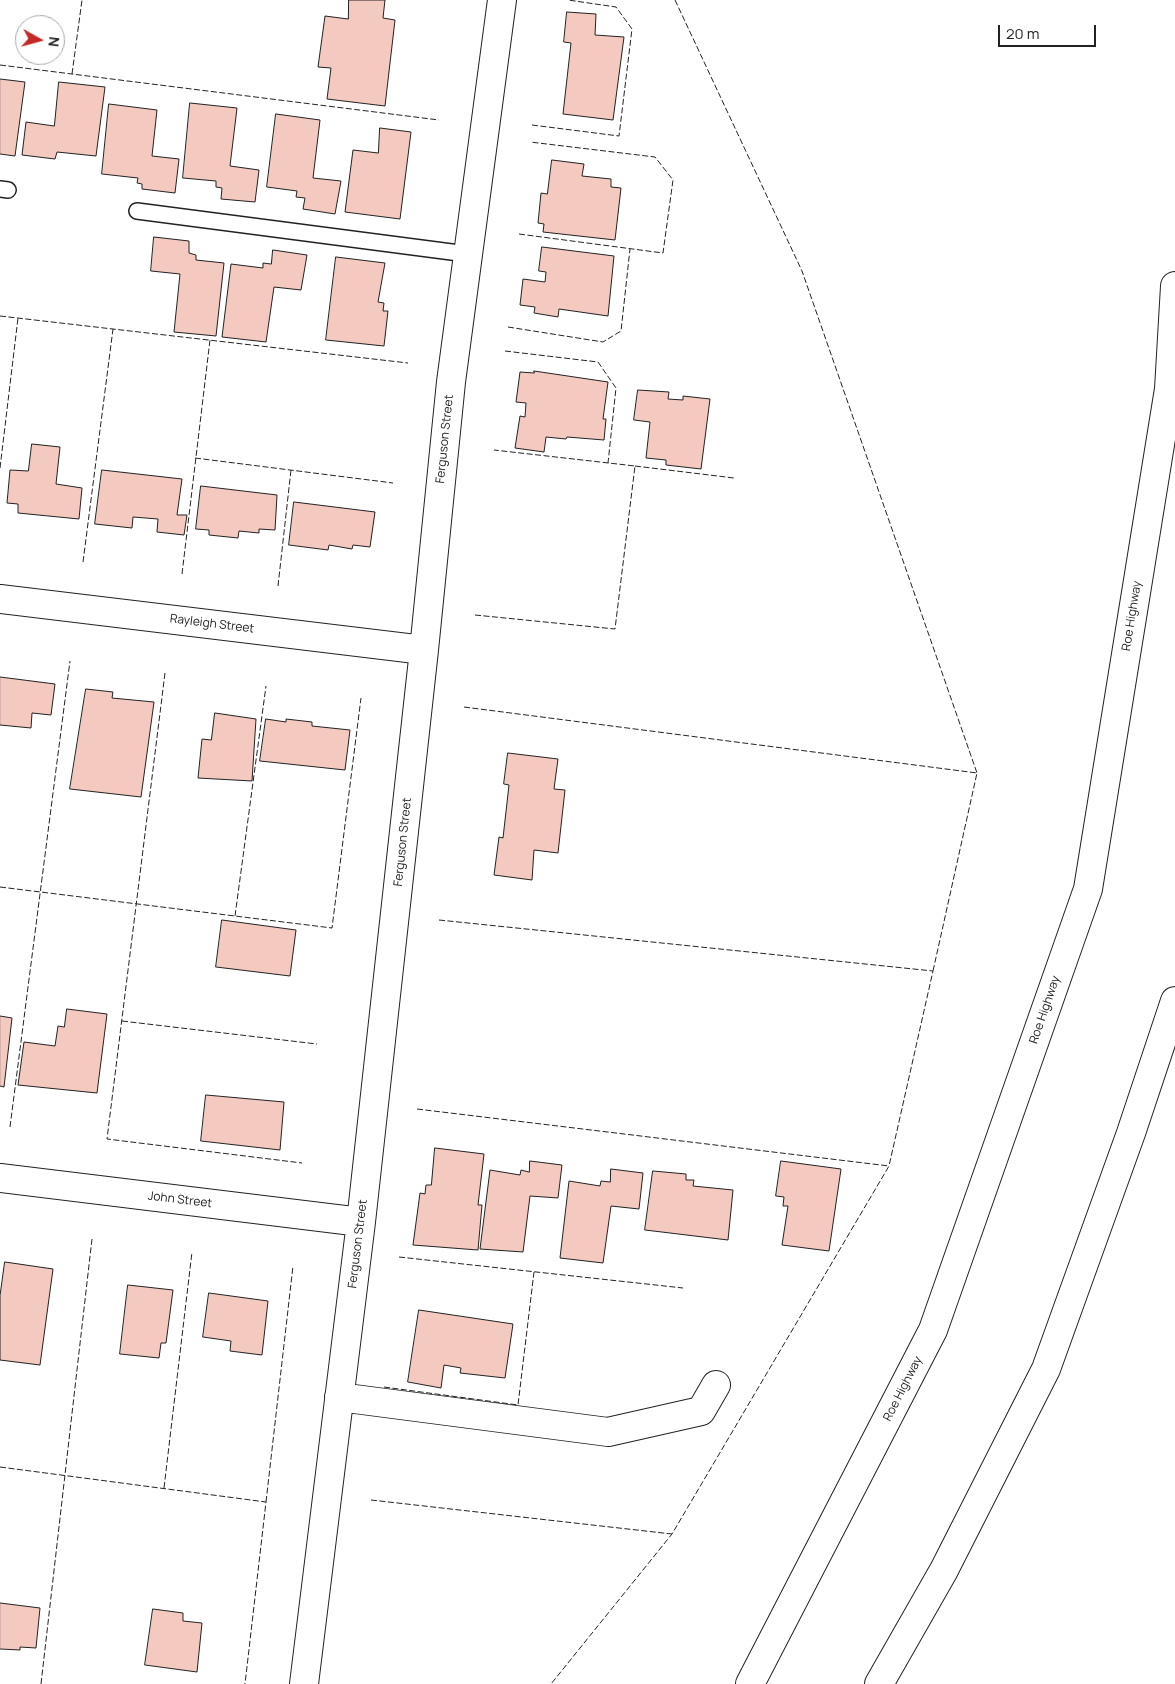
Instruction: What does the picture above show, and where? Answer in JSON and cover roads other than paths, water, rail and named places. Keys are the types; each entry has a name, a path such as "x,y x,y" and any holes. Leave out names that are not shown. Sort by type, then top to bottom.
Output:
{"main road":[{"name":"Ferguson Street","path":"304,1684 361,1222 424,650 451,382 502,0"},
{"name":"Roe Highway","path":"750,1684 933,1330 1088,889 1169,389 1175,286"},
{"name":"Rayleigh Street","path":"0,599 424,650"},
{"path":"879,1684 944,1570 1046,1369 1131,1133 1175,1001"},
{"name":"John Street","path":"0,1178 361,1222"},
{"path":"339,1397 608,1432 701,1411 716,1385"}],"lane":[{"path":"137,211 467,254"}]}
